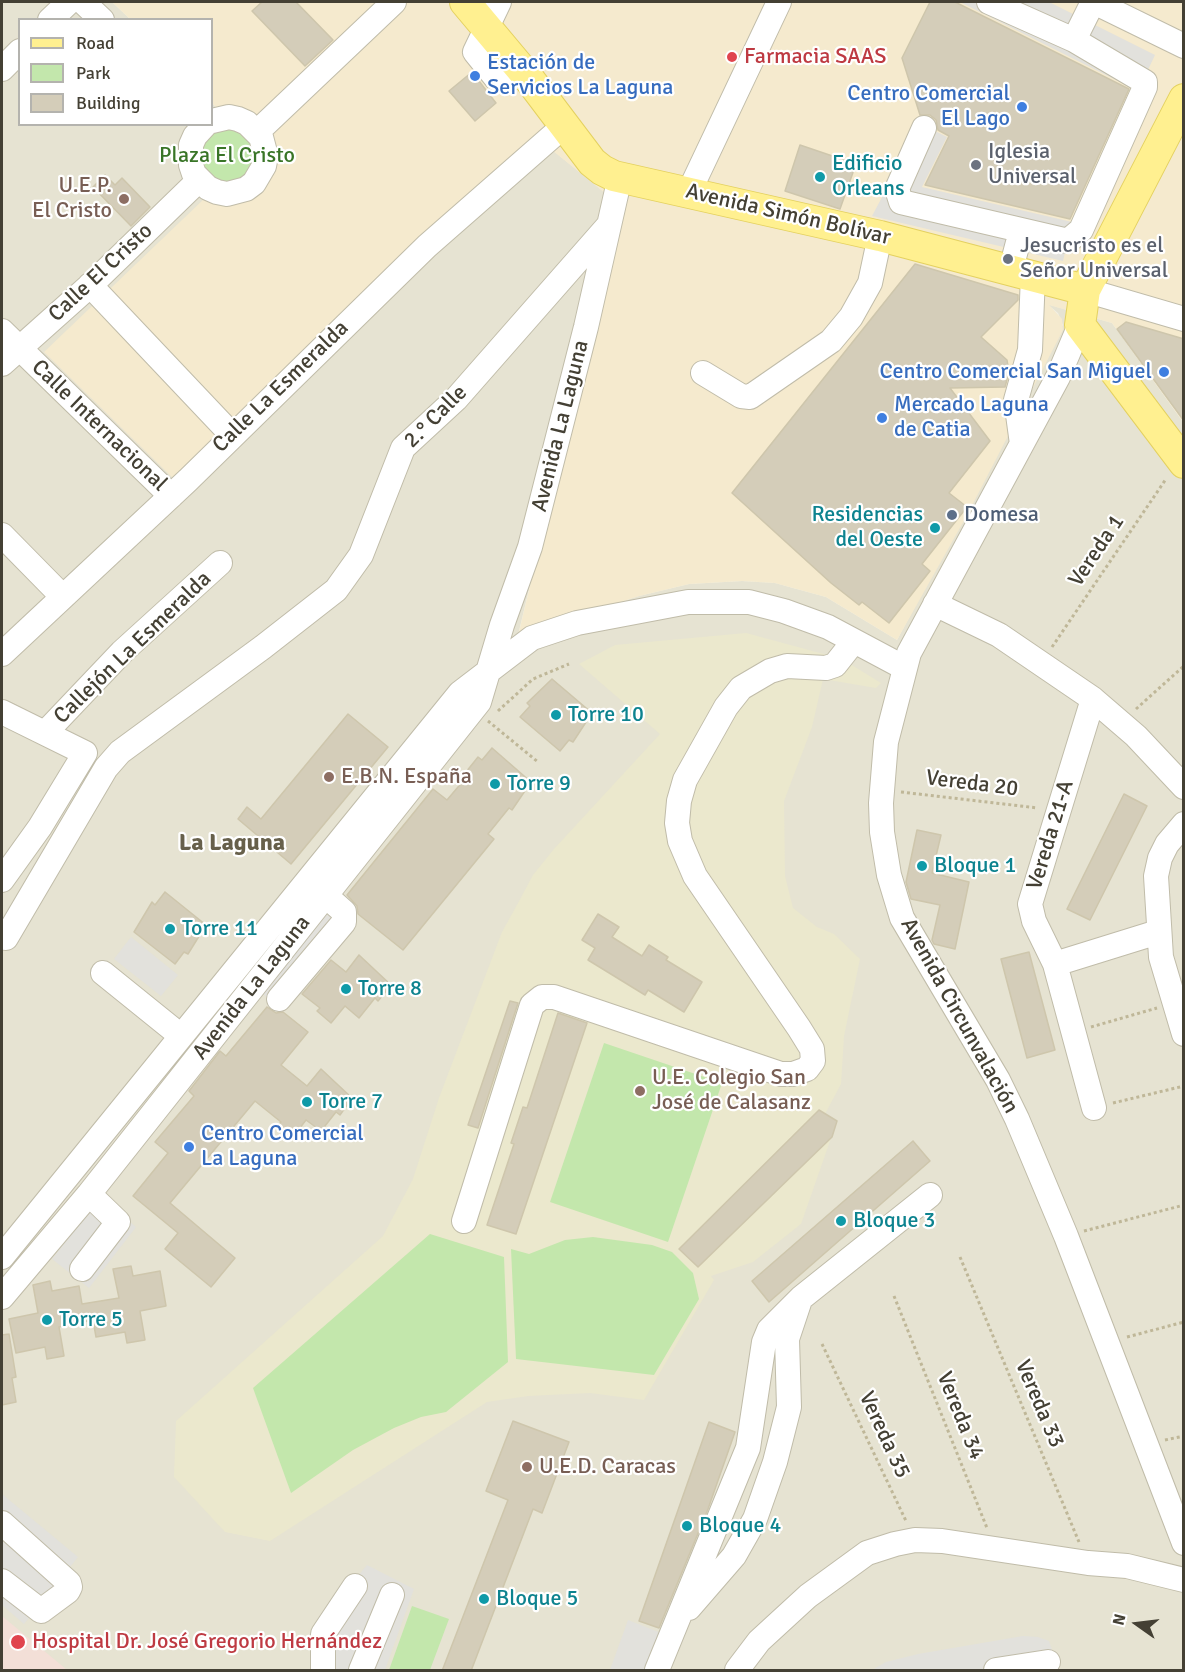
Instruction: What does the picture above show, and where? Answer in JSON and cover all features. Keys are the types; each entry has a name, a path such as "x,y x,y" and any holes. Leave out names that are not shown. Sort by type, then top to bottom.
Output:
{"main road":[{"name":"Avenida Simón Bolívar","path":"465,2 492,14 527,76 592,162 602,170 620,177 880,236 1085,290"},
{"path":"1182,460 1080,325 1085,290 1184,99"}],"street":[{"path":"53,18 69,2"},
{"path":"83,2 100,18"},
{"path":"257,132 394,2"},
{"path":"689,192 779,2"},
{"path":"924,128 897,189 901,202 1068,241 1081,230 1145,87 1142,78 1074,40 989,2"},
{"path":"1074,40 1093,2 1184,46"},
{"path":"2,69 18,53"},
{"path":"204,126 195,136 190,155 191,165 199,180 208,188 226,194 246,189 254,183 264,166 266,156 257,132 238,119 229,117 213,121"},
{"name":"Calle La Esmeralda","path":"2,654 171,496 427,246 565,125"},
{"name":"Avenida La Laguna","path":"2,1297 89,1194 479,702 490,672 502,625 530,547 586,327 620,177"},
{"name":"Calle El Cristo","path":"10,356 90,285 199,180"},
{"name":"2.° Calle","path":"6,938 106,768 120,752 263,647 336,590 361,555 403,448 456,399 609,224"},
{"path":"1022,231 1022,272 1030,350 1016,400 1022,444"},
{"path":"703,373 741,396 750,397 831,341 851,317 870,283 880,236"},
{"path":"90,285 232,435"},
{"name":"Avenida Simón Bolívar","path":"1085,290 1184,319"},
{"name":"Avenida Circunvalación","path":"1080,325 1058,377 903,667 886,742 882,790 882,832 889,875 902,918 998,1080 1065,1236 1184,1544"},
{"name":"Calle Internacional","path":"2,331 10,356 171,496"},
{"path":"2,535 63,597"},
{"name":"Callejón La Esmeralda","path":"46,732 122,652 220,563"},
{"name":"Avenida La Laguna","path":"2,1257 460,693 532,638 577,623 688,602 749,602 784,610 854,641 903,667"},
{"path":"935,604 999,635 1093,699 1121,723 1184,787"},
{"path":"464,1221 532,1005 542,997 554,997 781,1074 793,1074 807,1069 813,1061 812,1049 799,1028 695,876 680,841 676,822 685,780 726,708 741,688 770,670 787,666 826,668 835,665 854,641"},
{"name":"Vereda 21-A","path":"1093,699 1030,904 1034,921 1055,964 1094,1108"},
{"path":"2,712 84,753 40,827 2,880"},
{"path":"1184,824 1160,858 1156,876 1161,957 1184,1034"},
{"path":"279,999 344,922 344,912 325,895"},
{"path":"1055,964 1158,932"},
{"path":"103,973 182,1036"},
{"path":"82,1269 117,1227 118,1222 89,1194"},
{"path":"657,1671 748,1448 764,1342 769,1330 801,1298 930,1195"},
{"path":"676,1622 734,1556 755,1519 786,1425 789,1407 786,1352 801,1298"},
{"path":"2,1523 69,1583 69,1587 68,1592 41,1611 2,1581"},
{"path":"737,1671 759,1641 842,1570 867,1553 915,1540 942,1541 1088,1563 1127,1566 1184,1580"},
{"path":"323,1671 323,1634 355,1586"},
{"path":"361,1671 392,1595"},
{"path":"996,1671 1048,1662"}],"path":[{"name":"Vereda 1","path":"1041,663 1182,460"},
{"path":"1121,723 1184,666"},
{"path":"487,720 538,762"},
{"name":"Vereda 20","path":"882,790 1058,811"},
{"path":"1072,1032 1174,1003"},
{"path":"1094,1108 1184,1086"},
{"path":"1065,1236 1184,1205"},
{"name":"Vereda 33","path":"960,1257 1088,1563"},
{"name":"Vereda 34","path":"894,1296 995,1549"},
{"path":"1105,1343 1184,1322"},
{"name":"Vereda 35","path":"822,1344 915,1540"}],"shaded area":[{"path":"2,2 112,2 129,18 18,18 18,126 213,126 213,104 219,110 537,137 621,206 518,635 639,596 689,584 742,581 775,583 826,597 897,640 1063,325 1058,313 1047,304 1112,323 1183,422 1183,1670 2,1670"},
{"path":"112,2 1183,2 1183,422 1112,323 1049,305 1062,319 1063,330 966,517 897,640 826,597 775,583 742,581 689,584 639,596 518,636 621,206 537,138 178,483 44,352 205,198 219,110 213,104 213,18 129,18"},
{"name":"Centro Comercial El Lago","path":"960,2 1049,2 1155,55 1138,91"},
{"name":"Centro Comercial El Lago","path":"921,124 947,137 922,187 1072,222 1063,261 872,216"},
{"name":"U.E. Colegio San José de Calasanz","path":"746,633 842,659 881,683 876,688 823,679 812,727 784,801 785,876 793,908 817,927 834,934 860,959 844,1036 841,1084 825,1114 837,1121 801,1224 753,1262 711,1276 714,1280 644,1400 590,1393 528,1396 487,1402 270,1541 225,1532 174,1477 176,1421 383,1236 413,1179 439,1098 502,932 533,875 660,734 579,664 615,645"},
{"path":"330,899 352,917 279,1007 257,989"},
{"path":"131,937 178,975 161,996 114,959"},
{"path":"101,1197 136,1227 89,1288 52,1259"},
{"path":"2,1494 78,1557 24,1624 2,1605"},
{"path":"367,1565 414,1589 385,1670 312,1670 310,1650 319,1623"},
{"name":"Hospital Dr. José Gregorio Hernández","path":"2,1616 66,1669 69,1670 2,1670"},
{"path":"628,1620 674,1638 663,1670 610,1670"},
{"path":"1023,1636 1038,1637 1049,1641 1058,1667 1039,1670 872,1670 886,1662 918,1654"}],"green space":[{"name":"Plaza El Cristo","path":"220,123 249,131 259,164 228,189 200,173 198,141"},
{"path":"604,1043 722,1083 668,1242 550,1202"},
{"path":"430,1234 504,1257 508,1362 446,1412 421,1417 394,1428 353,1450 291,1493 253,1388"},
{"path":"593,1237 652,1245 672,1252 693,1273 699,1299 654,1375 516,1359 511,1249 529,1254 565,1240"},
{"path":"412,1606 449,1619 430,1670 389,1670"}],"building":[{"path":"262,2 296,2 333,40 305,66 252,11"},
{"name":"Centro Comercial El Lago","path":"930,2 955,2 1129,89 1070,219 925,185 949,136 938,130 936,120 930,115 920,115 902,58"},
{"name":"Estación de Servicios La Laguna","path":"472,72 496,103 475,121 449,91"},
{"name":"Edificio Orleans","path":"800,145 856,164 840,209 785,191"},
{"name":"U.E.P. El Cristo","path":"105,175 115,185 122,178 150,207 131,226 93,187"},
{"name":"Mercado Laguna de Catia","path":"915,264 1018,295 1018,300 981,337 1007,360 1009,372 1005,387 950,388 990,441 949,493 967,507 922,564 930,571 889,623 862,602 859,605 831,583 732,493"},
{"name":"Centro Comercial San Miguel","path":"1126,322 1184,339 1184,421 1117,329"},
{"name":"Torre 10","path":"552,679 592,713 573,742 569,740 560,751 520,717 530,706 527,703"},
{"name":"E.B.N. España","path":"348,714 388,747 291,864 238,819 247,807 261,819"},
{"path":"492,748 531,782 512,810 509,808 488,834 494,839 403,950 358,914 357,906 347,895 433,789 447,800 469,774 466,772 478,757 482,760"},
{"path":"1124,794 1147,806 1090,920 1067,909"},
{"path":"917,830 941,835 932,873 969,882 955,949 934,944 932,940 940,905 911,899 906,882"},
{"name":"Torre 11","path":"165,892 206,925 188,954 184,952 175,964 134,932 152,902 155,905"},
{"path":"598,914 619,927 612,937 642,956 649,945 668,957 666,960 702,982 684,1012 648,990 645,995 588,960 595,948 582,940"},
{"path":"1029,952 1055,1050 1027,1058 1001,959"},
{"name":"Torre 8","path":"359,955 391,985 378,1001 375,998 359,1018 345,1006 331,1023 317,1011 320,1008 302,994 331,960 346,972"},
{"path":"510,1001 518,1003 478,1128 468,1125"},
{"name":"Centro Comercial La Laguna","path":"267,1007 276,1013 283,1012 308,1032 281,1065 307,1086 321,1069 352,1098 340,1115 336,1112 321,1131 306,1120 293,1137 278,1125 281,1122 255,1101 170,1203 235,1258 211,1287 165,1249 178,1233 133,1196 168,1153 155,1142 194,1096 189,1091 220,1051 226,1056"},
{"path":"558,1013 587,1023 516,1234 487,1225 514,1144 511,1143 523,1107 527,1108"},
{"path":"819,1110 837,1121 832,1137 698,1267 679,1249"},
{"name":"Bloque 3","path":"913,1141 930,1161 769,1302 752,1281"},
{"path":"131,1266 133,1276 160,1271 166,1306 140,1311 145,1340 127,1343 125,1332 96,1337 93,1320 59,1327 64,1356 47,1359 45,1347 16,1353 9,1319 38,1313 33,1285 50,1281 52,1291 79,1286 82,1304 119,1298 113,1269"},
{"path":"9,1334 16,1377 12,1378 16,1402 2,1405 2,1335"},
{"path":"513,1421 569,1442 542,1513 533,1509 471,1671 442,1671 508,1500 486,1491"},
{"name":"Bloque 4","path":"709,1422 735,1432 708,1509 659,1628 639,1621"}],"place":[{"name":"Farmacia SAAS","path":"732,57"},
{"name":"Estación de Servicios La Laguna","path":"475,76"},
{"name":"Centro Comercial El Lago","path":"1022,107"},
{"name":"Iglesia Universal","path":"976,165"},
{"name":"Edificio Orleans","path":"820,177"},
{"name":"U.E.P. El Cristo","path":"124,199"},
{"name":"Jesucristo es el Señor Universal","path":"1008,259"},
{"name":"Centro Comercial San Miguel","path":"1164,372"},
{"name":"Mercado Laguna de Catia","path":"882,418"},
{"name":"Domesa","path":"952,515"},
{"name":"Residencias del Oeste","path":"935,528"},
{"name":"Torre 10","path":"556,715"},
{"name":"E.B.N. España","path":"329,777"},
{"name":"Torre 9","path":"495,784"},
{"name":"Bloque 1","path":"922,866"},
{"name":"Torre 11","path":"170,929"},
{"name":"Torre 8","path":"346,989"},
{"name":"U.E. Colegio San José de Calasanz","path":"640,1091"},
{"name":"Torre 7","path":"307,1102"},
{"name":"Centro Comercial La Laguna","path":"189,1147"},
{"name":"Bloque 3","path":"841,1221"},
{"name":"Torre 5","path":"47,1320"},
{"name":"U.E.D. Caracas","path":"527,1467"},
{"name":"Bloque 4","path":"687,1526"},
{"name":"Bloque 5","path":"484,1599"},
{"name":"Hospital Dr. José Gregorio Hernández","path":"18,1642"}],"district":[{"name":"La Laguna","path":"232,844"}]}
